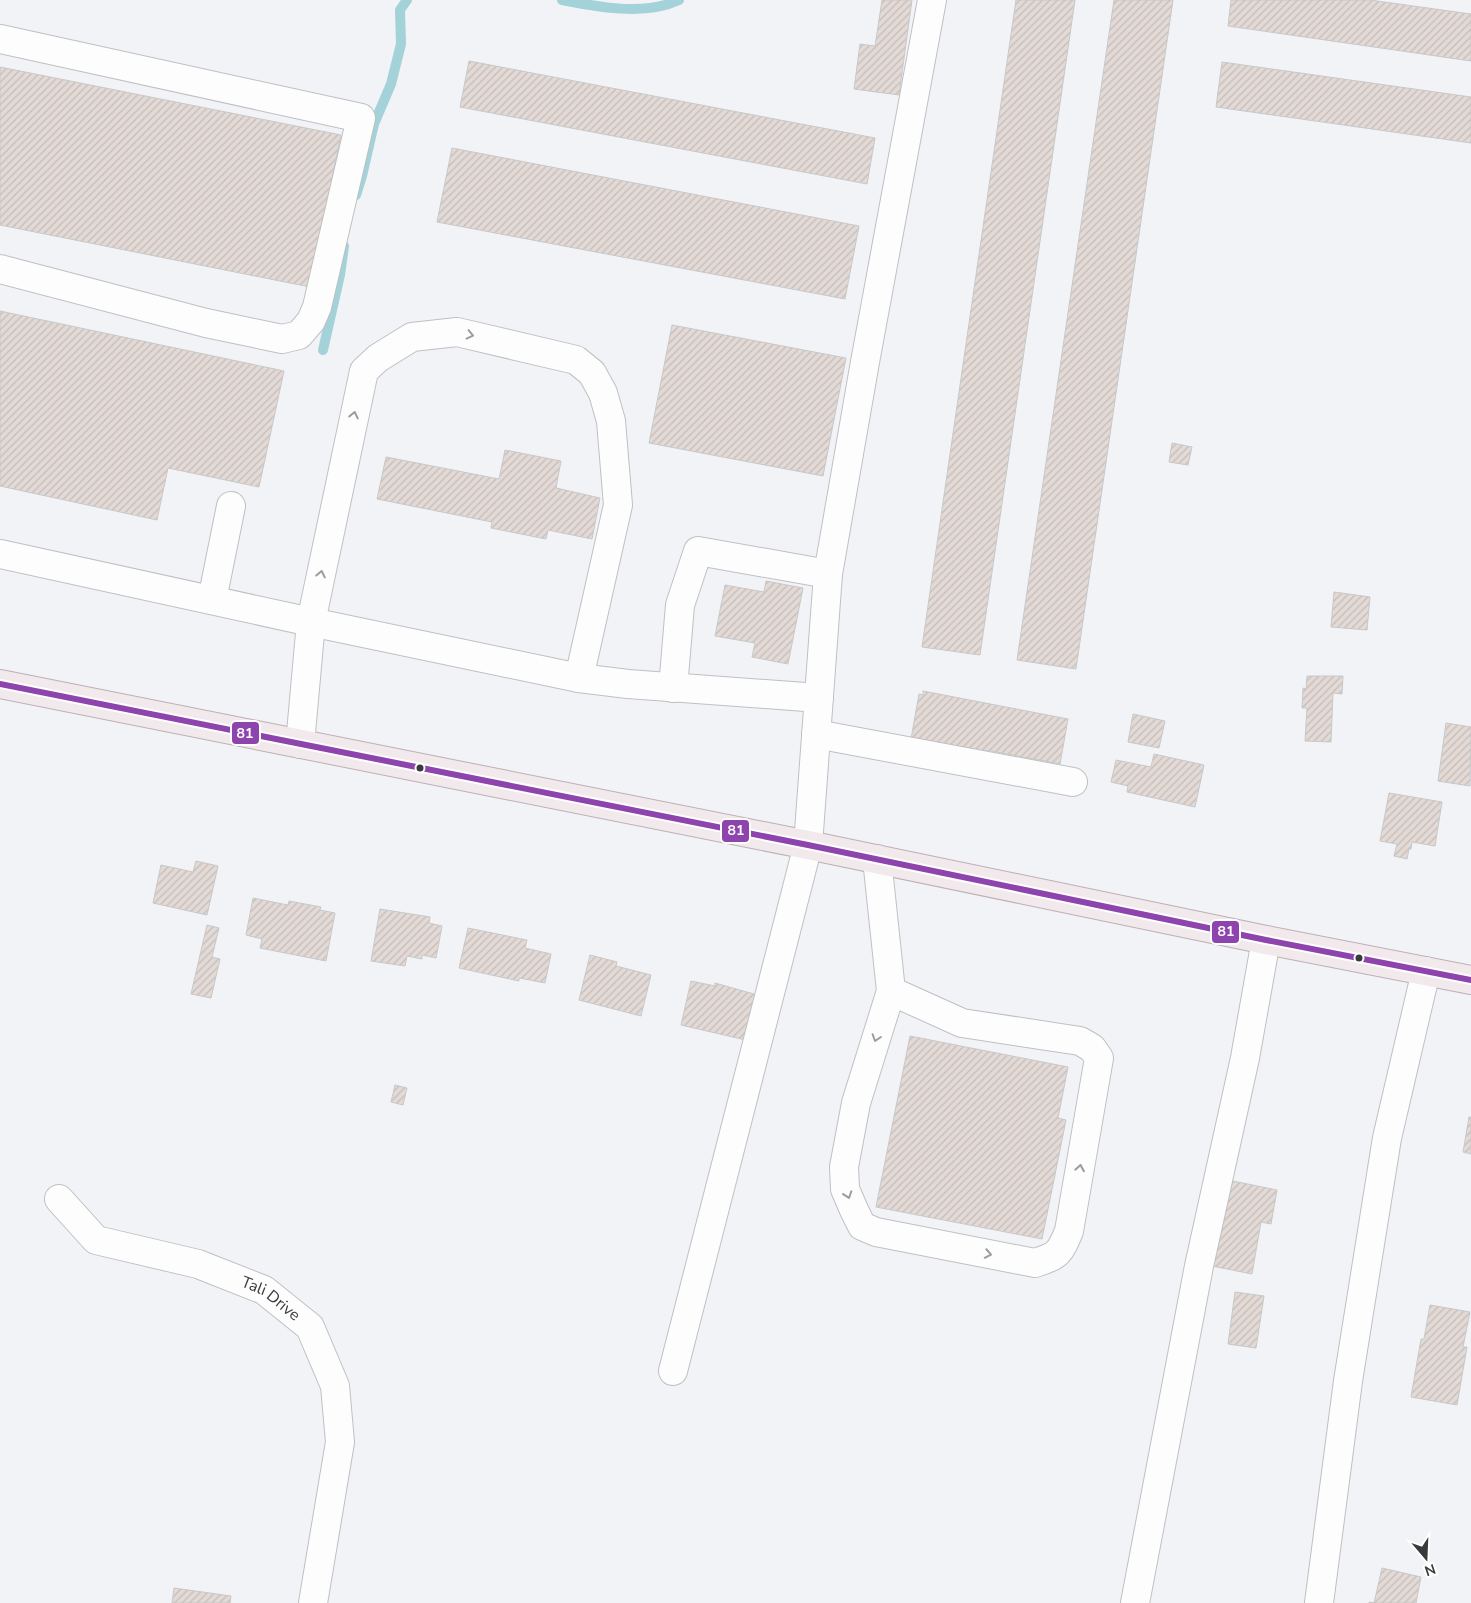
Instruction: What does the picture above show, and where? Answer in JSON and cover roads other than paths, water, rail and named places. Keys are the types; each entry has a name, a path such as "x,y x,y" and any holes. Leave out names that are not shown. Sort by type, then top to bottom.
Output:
{"main road":[{"path":"0,684 808,845 1266,940 1471,980"}],"street":[{"path":"673,1371 808,845 828,574 932,0"},
{"path":"0,39 361,118 317,307 311,321 299,335 282,339 215,325 0,269"},
{"path":"300,744 311,622 364,372 378,358 412,337 457,332 576,360 592,372 603,393 611,421 618,505 579,678"},
{"path":"212,600 231,506"},
{"path":"673,688 680,605 698,551 828,574"},
{"path":"0,554 579,678 673,688 819,698"},
{"path":"816,734 1073,782"},
{"path":"877,859 891,991 856,1103 844,1167 845,1189 854,1210 862,1226 876,1232 1035,1263 1052,1258 1061,1249 1069,1231 1099,1058 1092,1048 1080,1042 962,1024 891,991"},
{"path":"1135,1603 1199,1266 1245,1058 1266,940"},
{"path":"1319,1603 1348,1381 1387,1138 1426,971"},
{"name":"Tali Drive","path":"59,1199 96,1240 198,1264 264,1290 310,1327 334,1386 340,1442 312,1603"}],"waterway":[{"path":"356,195 374,124 391,84 401,44 400,10 407,0"},
{"path":"562,0 621,9 651,8 679,0"},
{"path":"323,350 340,275 344,246"}]}
